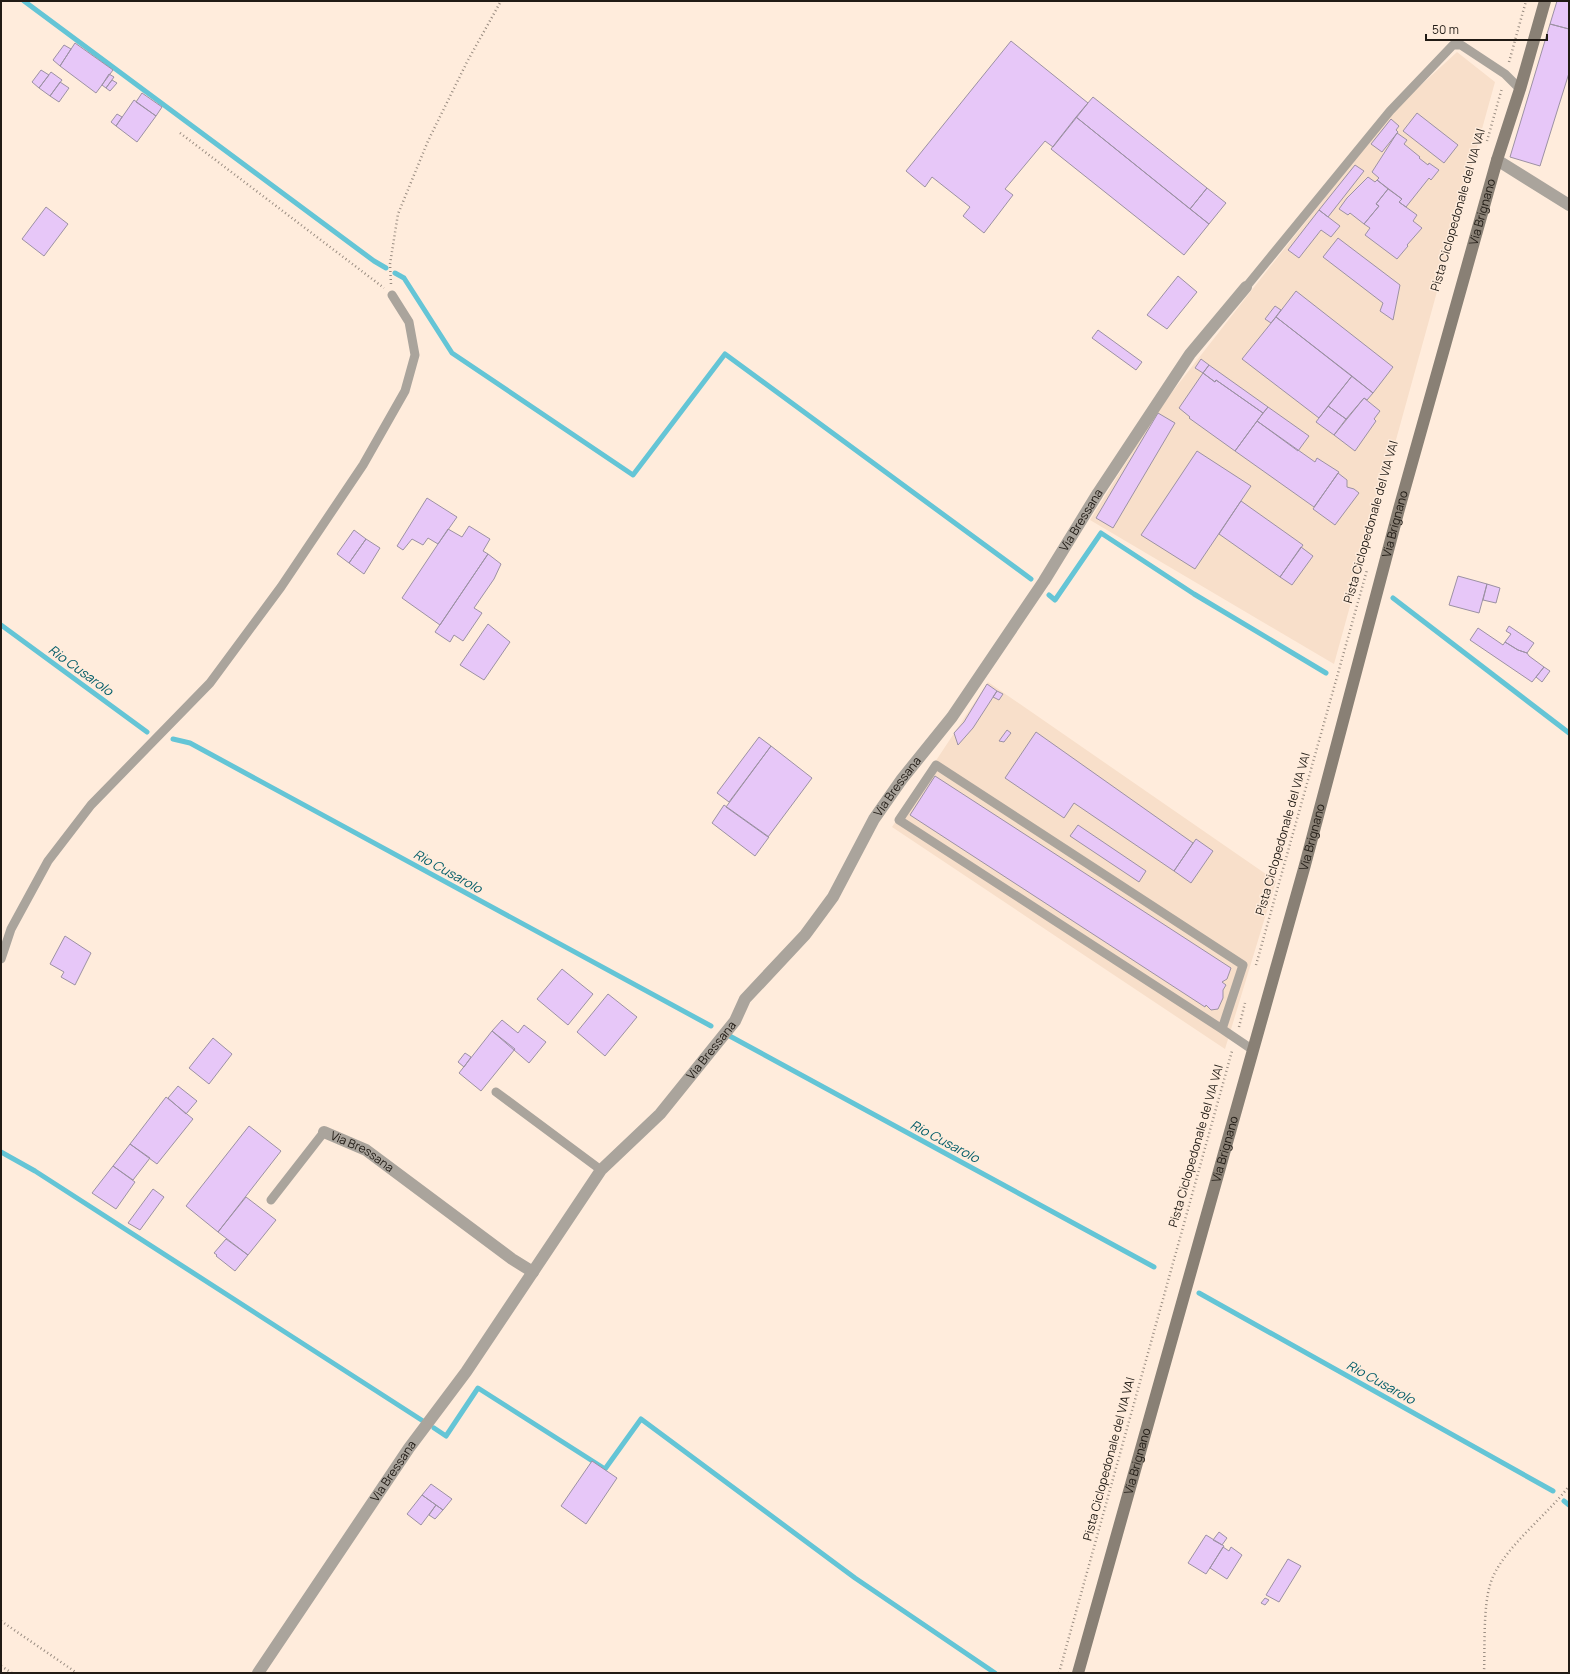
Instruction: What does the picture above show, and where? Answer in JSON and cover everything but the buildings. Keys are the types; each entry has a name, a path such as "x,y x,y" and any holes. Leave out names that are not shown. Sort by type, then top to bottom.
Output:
{"street":[{"name":"Via Brignano","path":"1078,1673 1305,865 1399,509 1496,160 1520,89 1545,1"},
{"path":"1496,160 1569,205"},
{"name":"Via Bressana","path":"258,1673 409,1448 466,1372 601,1170 660,1114 735,1021 745,999 805,934 833,897 874,819 902,779 952,717 1044,581 1098,493 1190,354 1246,287"},
{"name":"Via Bressana","path":"324,1132 366,1150 512,1259 533,1272"}],"lane":[{"path":"1246,287 1390,111 1453,45 1461,45 1506,74 1520,89"},
{"path":"1,959 11,929 48,861 91,805 210,683 281,587 363,465 405,391 415,355 409,322 392,294"},
{"path":"1222,1029 1243,965 936,765 899,820 1253,1050"},
{"path":"496,1092 601,1170"},
{"path":"271,1200 324,1132"}],"path":[{"path":"392,294 390,264 398,214 428,141 467,62 501,1"},
{"name":"Pista Ciclopedonale del VIA VAI","path":"1486,143 1526,1"},
{"path":"180,133 296,219 392,294"},
{"name":"Pista Ciclopedonale del VIA VAI","path":"1255,970 1368,564"},
{"name":"Pista Ciclopedonale del VIA VAI","path":"1059,1673 1246,1000"},
{"path":"1484,1673 1486,1619 1490,1585 1502,1560 1569,1486"},
{"path":"1,1621 77,1673"},
{"path":"1,1666 12,1673"}],"shaded area":[{"path":"1457,52 1495,82 1334,664 1090,520 1162,405 1262,277 1395,109"},
{"path":"988,682 1276,881 1225,1049 892,827"}],"waterway":[{"path":"24,1 374,261 386,268"},
{"path":"395,273 404,278 452,353 633,475 725,354 1031,579"},
{"path":"1049,595 1055,600 1101,533 1194,594 1326,673"},
{"path":"1393,598 1569,733"},
{"name":"Rio Cusarolo","path":"1,625 147,732"},
{"name":"Rio Cusarolo","path":"173,739 190,743 711,1026"},
{"name":"Rio Cusarolo","path":"726,1034 1154,1267"},
{"path":"1,1152 35,1171 423,1421"},
{"name":"Rio Cusarolo","path":"1199,1293 1553,1491"},
{"path":"434,1428 446,1436 478,1388 605,1469 641,1419 855,1578 995,1673"},
{"name":"Rio Cusarolo","path":"1564,1501 1569,1505"}]}
